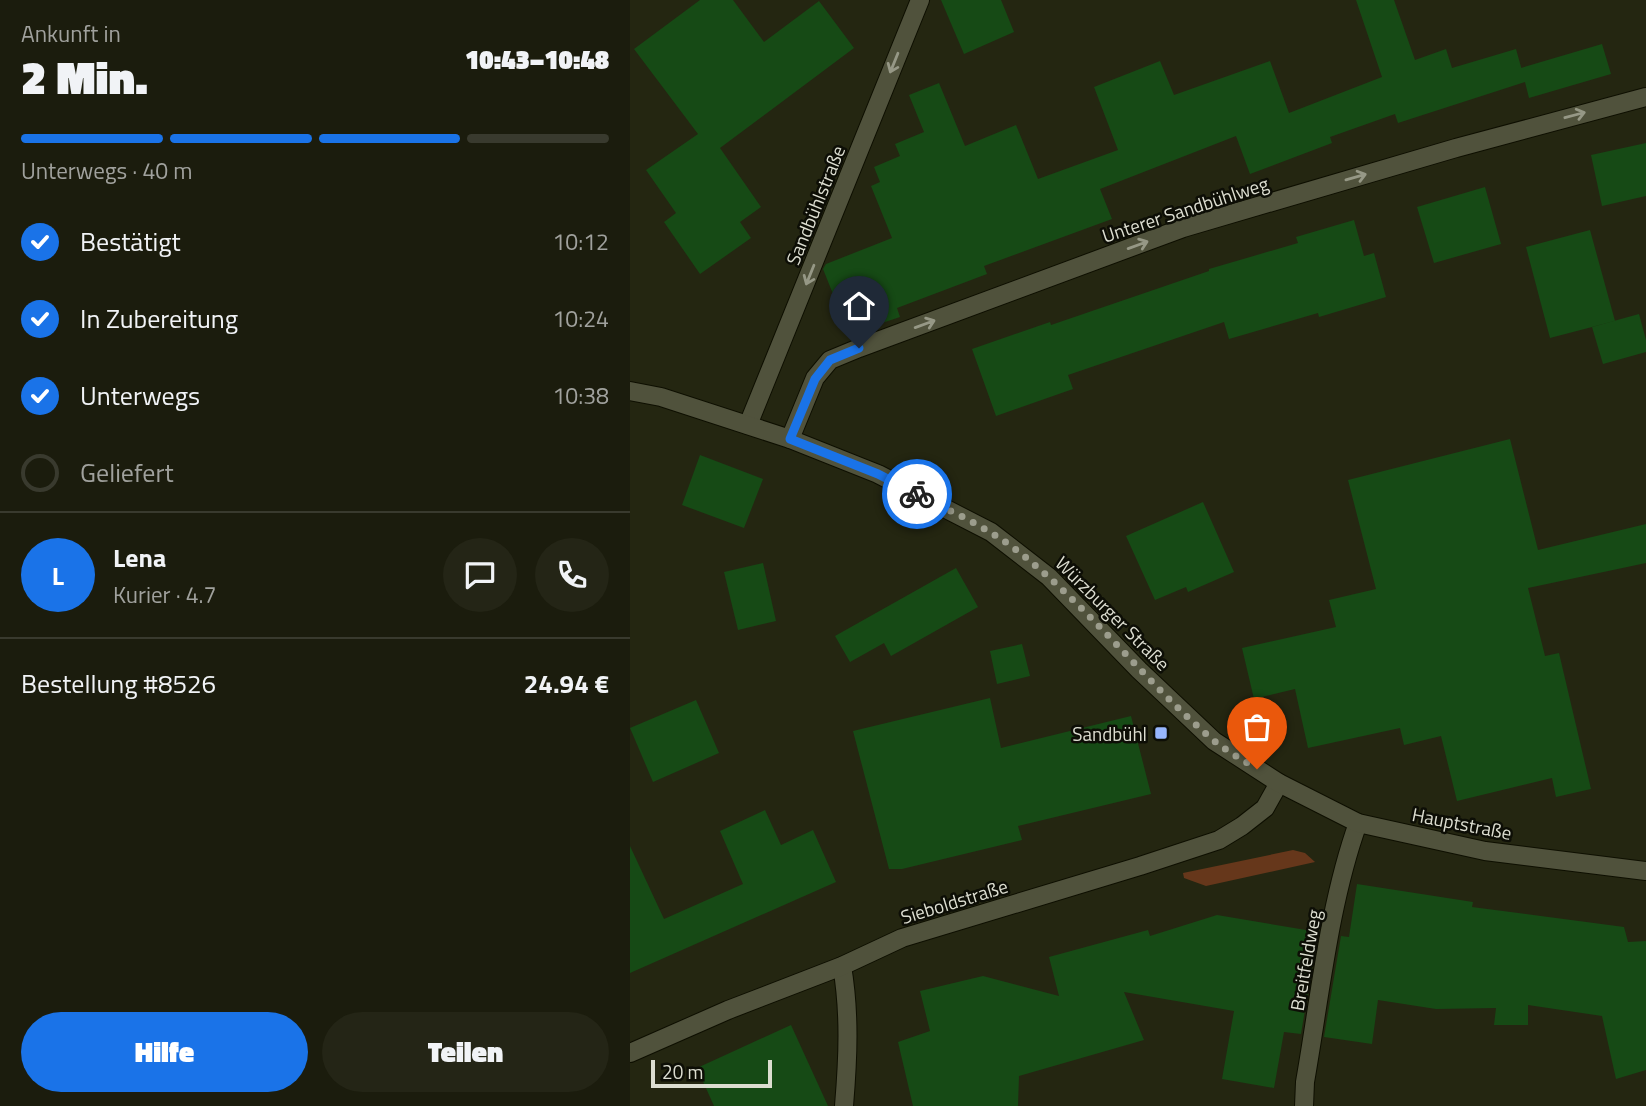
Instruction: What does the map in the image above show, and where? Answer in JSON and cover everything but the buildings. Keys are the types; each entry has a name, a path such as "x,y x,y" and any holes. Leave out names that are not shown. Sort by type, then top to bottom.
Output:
{"street":[{"name":"Sandbühlstraße","path":"748,425 920,0"},
{"name":"Unterer Sandbühlweg","path":"790,439 815,379 830,360 859,348 1183,228 1456,148 1646,97"},
{"name":"Würzburger Straße","path":"630,391 661,397 790,439 878,474 970,520 1008,544 1049,577 1139,670 1214,741 1279,783"},
{"name":"Hauptstraße","path":"1279,783 1358,822 1485,851 1646,871"},
{"name":"Sieboldstraße","path":"630,1053 728,1010 842,966 902,938 1219,840 1265,808 1279,783"},
{"name":"Breitfeldweg","path":"1304,1106 1305,1082 1335,908 1350,843 1358,822"},
{"path":"842,966 848,1002 849,1047 844,1106"}],"shaded area":[{"path":"1293,850 1305,853 1315,862 1206,886 1184,878 1183,873"}],"way so far":[{"path":"917,494 970,520 1015,549 1049,577 1139,670 1214,741 1257,769"}],"place":[{"name":"Sandbühl","path":"1161,733"}],"route":[{"path":"859,348 830,360 815,379 790,439 878,474 917,494"}]}
